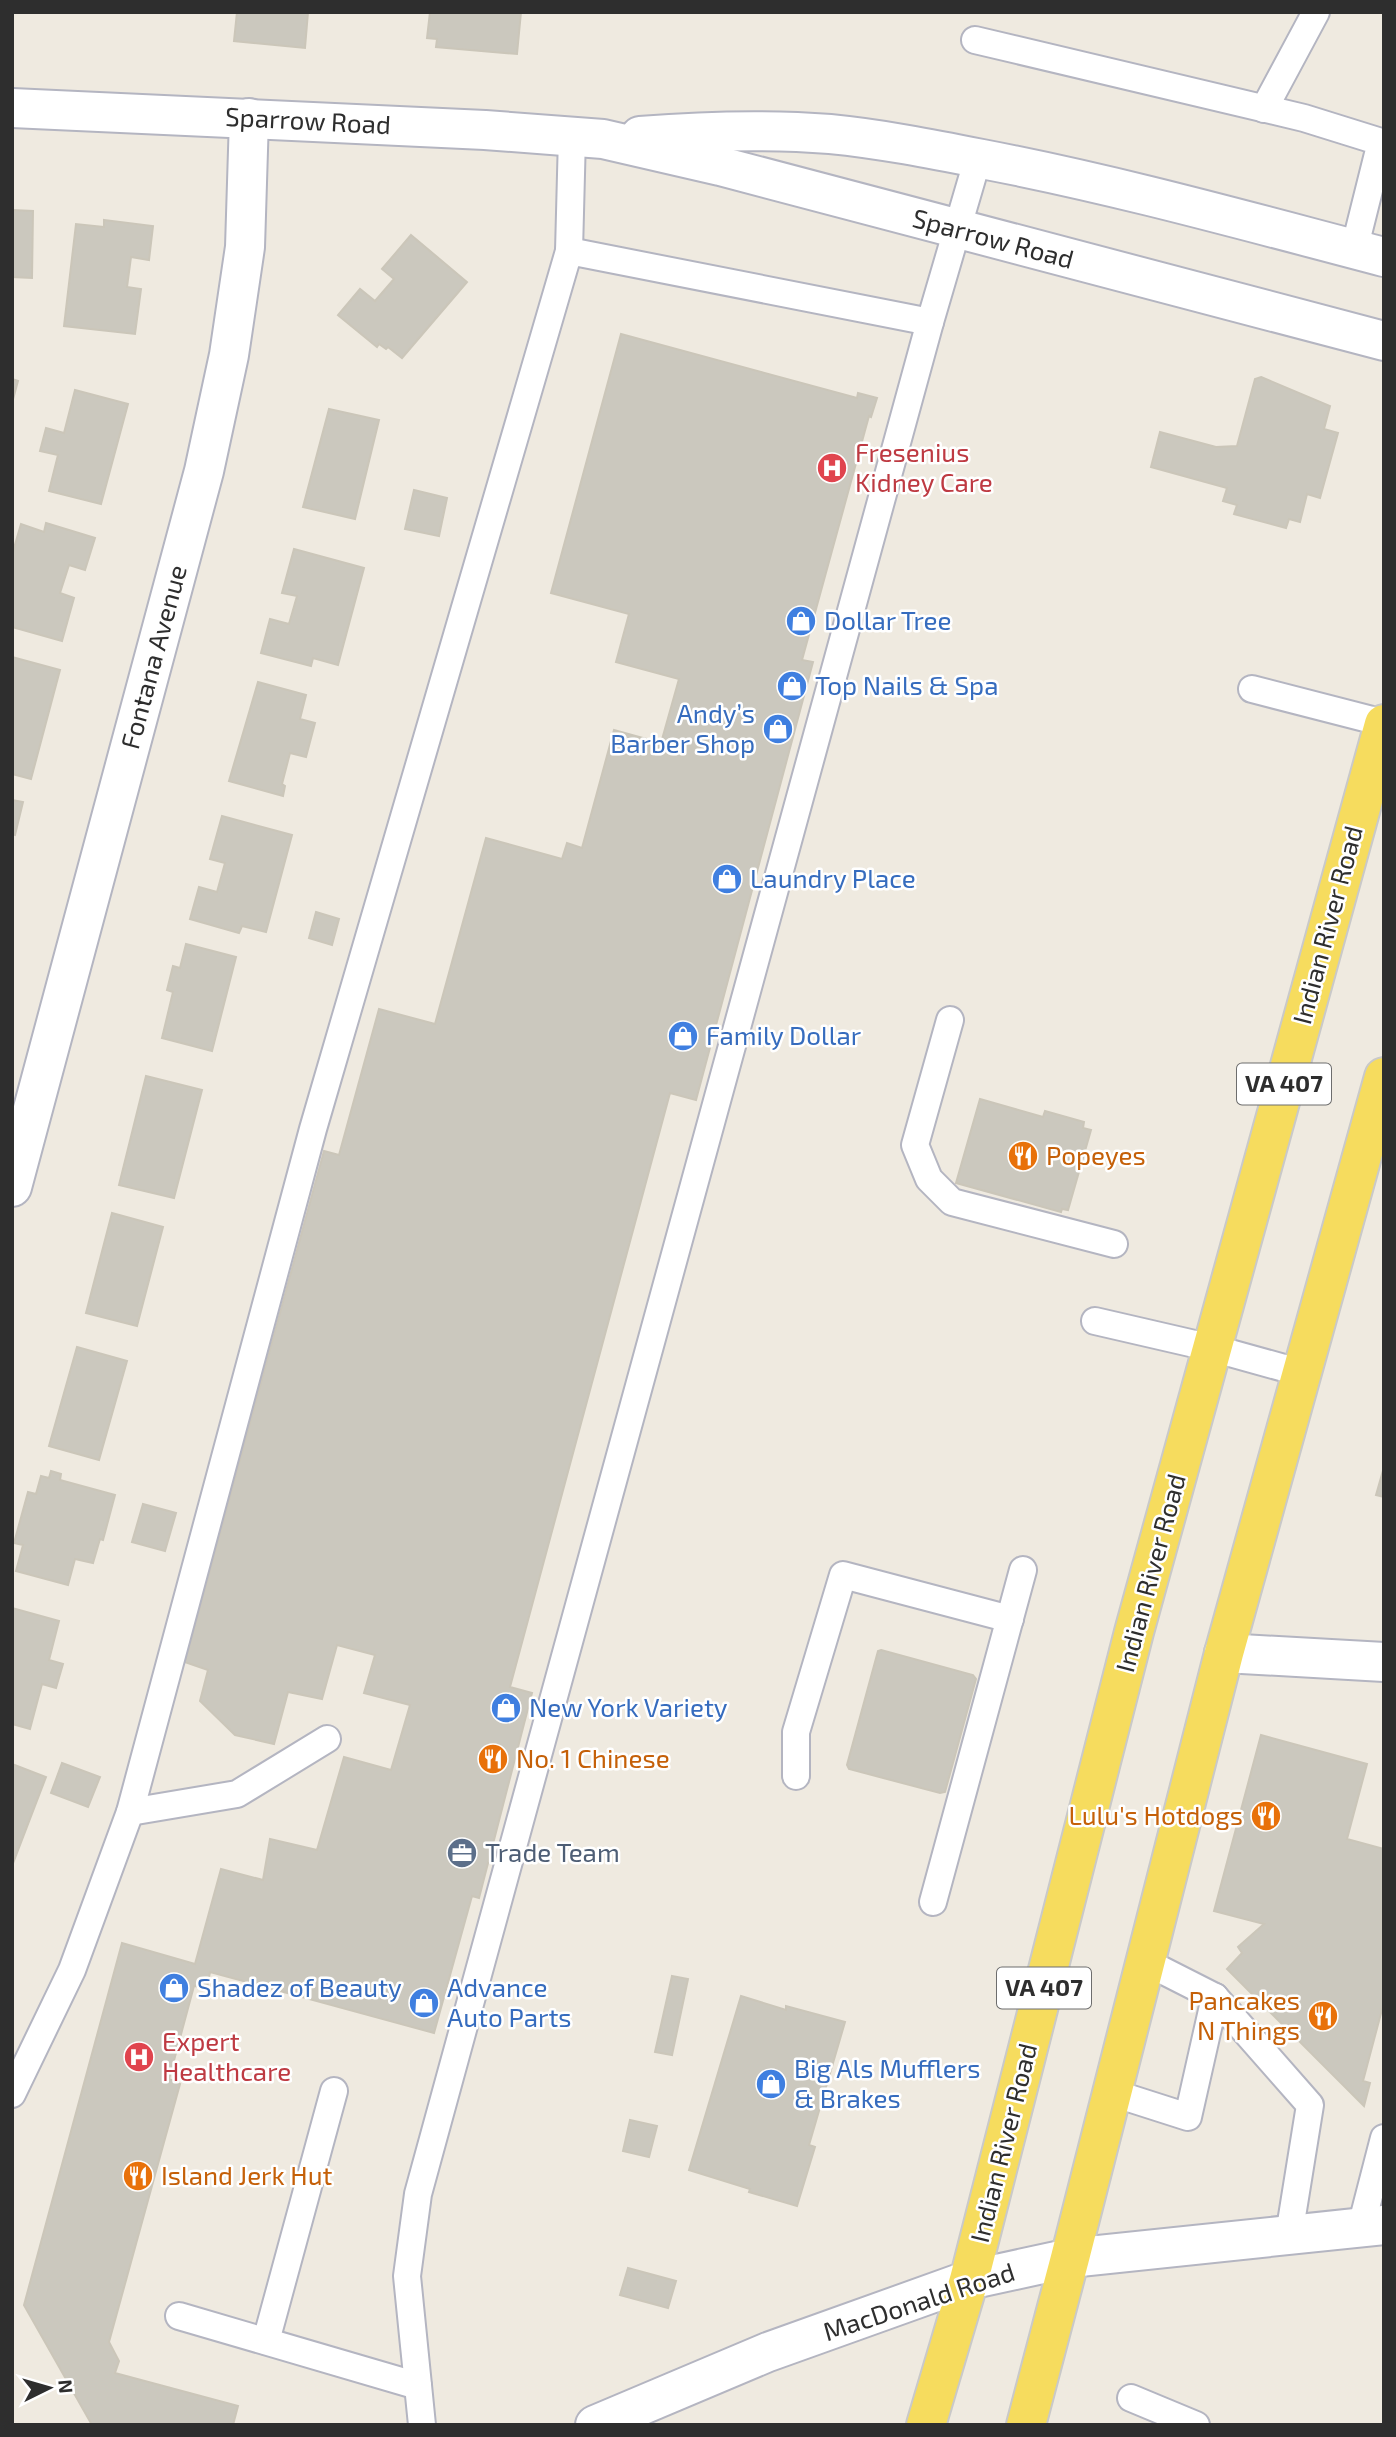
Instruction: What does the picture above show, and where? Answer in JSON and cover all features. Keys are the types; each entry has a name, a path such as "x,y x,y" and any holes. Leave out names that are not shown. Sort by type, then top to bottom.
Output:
{"main road":[{"name":"Indian River Road","path":"926,2425 969,2280 1134,1632 1384,724"},
{"path":"1026,2425 1224,1653 1384,1077"}],"street":[{"name":"Sparrow Road","path":"12,108 587,137 754,131 830,134 917,146 1065,174 1369,253"},
{"name":"Fontana Avenue","path":"12,1187 204,471 229,355 245,247 249,118"},
{"name":"Sparrow Road","path":"587,137 720,166 1384,341"},
{"path":"1224,1653 1384,1662"},
{"name":"MacDonald Road","path":"595,2425 768,2352 969,2280 1070,2258 1372,2226"}],"lane":[{"path":"1264,108 1316,12"},
{"path":"975,40 1264,108 1382,142 1369,253"},
{"path":"12,2094 72,1970 130,1812 313,1129 569,251 587,137"},
{"path":"422,2425 407,2276 418,2194 930,322 978,158"},
{"path":"569,251 930,322"},
{"path":"1252,689 1384,724"},
{"path":"950,1020 915,1145 929,1179 952,1202 1114,1244"},
{"path":"1095,1321 1212,1348 1302,1373"},
{"path":"933,1902 1023,1570"},
{"path":"796,1776 796,1732 843,1574 1010,1619"},
{"path":"130,1812 237,1794 327,1739"},
{"path":"1146,1962 1215,1997 1310,2105 1289,2235"},
{"path":"1112,2093 1188,2117 1215,1997"},
{"path":"266,2341 334,2091"},
{"path":"1372,2226 1384,2138"},
{"path":"179,2316 418,2386"},
{"path":"1131,2398 1196,2425"}],"building":[{"path":"237,12 308,12 305,48 234,41"},
{"path":"430,12 521,12 517,54 436,47 437,39 427,38"},
{"path":"12,210 33,211 32,278 12,277"},
{"path":"104,220 153,226 149,260 131,257 127,287 141,289 135,334 64,326 76,224 104,227"},
{"path":"411,235 467,282 402,358 388,347 386,349 379,344 377,347 338,315 360,289 375,301 394,279 382,269"},
{"path":"621,334 857,398 858,393 877,398 871,417 869,416 802,660 813,662 696,1100 670,1093 510,1687 532,1693 479,1898 472,1896 434,2033 210,1972 207,1988 194,1986 169,2079 180,2084 109,2342 119,2361 115,2373 238,2406 233,2425 92,2425 24,2305 122,1943 195,1964 221,1869 263,1880 270,1839 317,1850 344,1757 391,1770 410,1705 364,1693 375,1655 337,1645 322,1699 288,1692 274,1744 235,1735 200,1701 208,1670 185,1662 324,1151 339,1155 379,1009 435,1024 486,838 562,859 567,843 582,848 614,730 661,743 679,679 616,662 629,614 551,593"},
{"path":"1261,377 1330,406 1324,429 1338,433 1320,498 1307,494 1300,522 1289,519 1286,528 1234,514 1237,505 1223,501 1227,488 1151,467 1160,432 1216,447 1237,446 1255,379"},
{"path":"12,379 18,381 12,403"},
{"path":"75,390 128,404 101,504 49,491 58,455 40,451 46,428 64,433"},
{"path":"329,409 379,420 355,519 303,507"},
{"path":"414,490 447,498 439,536 405,529"},
{"path":"46,523 95,538 85,570 69,565 60,593 74,598 62,641 12,627 12,555 21,524 44,532"},
{"path":"294,549 364,568 338,665 313,658 311,666 261,653 270,619 289,624 297,596 282,593"},
{"path":"12,657 60,670 31,779 12,774"},
{"path":"258,682 306,695 300,719 315,723 306,757 290,753 282,784 285,786 283,796 229,781"},
{"path":"12,800 23,802 15,835 12,834"},
{"path":"222,816 292,835 266,932 242,926 239,933 190,919 199,887 217,892 225,863 210,859"},
{"path":"316,912 339,919 332,945 309,938"},
{"path":"186,944 236,957 212,1051 162,1038 173,992 167,990 173,966 180,968"},
{"path":"146,1076 202,1090 174,1198 119,1185"},
{"name":"Popeyes","path":"980,1099 1043,1117 1045,1111 1084,1122 1083,1128 1091,1130 1068,1210 1062,1209 1061,1212 956,1183"},
{"path":"112,1213 163,1227 137,1326 86,1313"},
{"path":"77,1347 127,1361 99,1460 49,1446"},
{"path":"1384,1467 1384,1497 1376,1495"},
{"path":"51,1471 61,1474 60,1480 115,1495 103,1540 100,1539 93,1563 75,1559 68,1585 16,1571 23,1545 14,1543 28,1492 36,1494 41,1476 49,1478"},
{"path":"143,1504 176,1513 165,1551 132,1542"},
{"path":"12,1608 59,1621 49,1660 63,1664 56,1688 42,1684 30,1729 12,1724"},
{"path":"878,1651 973,1675 976,1679 945,1792 940,1793 849,1769 847,1765"},
{"path":"1261,1735 1367,1764 1347,1839 1384,1849 1384,2002 1363,2081 1370,2083 1364,2106 1227,1969 1242,1953 1238,1947 1264,1924 1214,1911"},
{"path":"62,1763 100,1777 88,1807 51,1793"},
{"path":"12,1764 46,1777 12,1866"},
{"path":"672,1976 688,1979 672,2055 655,2052"},
{"name":"Big Als Mufflers & Brakes","path":"741,1996 786,2010 786,2006 845,2022 809,2145 815,2147 797,2206 689,2170"},
{"path":"630,2120 657,2126 649,2157 623,2151"},
{"path":"628,2268 676,2281 668,2308 620,2295"}],"place":[{"name":"Fresenius Kidney Care","path":"832,468"},
{"name":"Dollar Tree","path":"801,621"},
{"name":"Top Nails & Spa","path":"792,686"},
{"name":"Andy’s Barber Shop","path":"778,729"},
{"name":"Laundry Place","path":"727,879"},
{"name":"Family Dollar","path":"683,1036"},
{"name":"Popeyes","path":"1023,1156"},
{"name":"New York Variety","path":"506,1708"},
{"name":"No. 1 Chinese","path":"493,1759"},
{"name":"Lulu's Hotdogs","path":"1266,1816"},
{"name":"Trade Team","path":"462,1853"},
{"name":"Shadez of Beauty","path":"174,1988"},
{"name":"Advance Auto Parts","path":"424,2003"},
{"name":"Pancakes N Things","path":"1323,2016"},
{"name":"Expert Healthcare","path":"139,2057"},
{"name":"Big Als Mufflers & Brakes","path":"771,2084"},
{"name":"Island Jerk Hut","path":"138,2176"}]}
